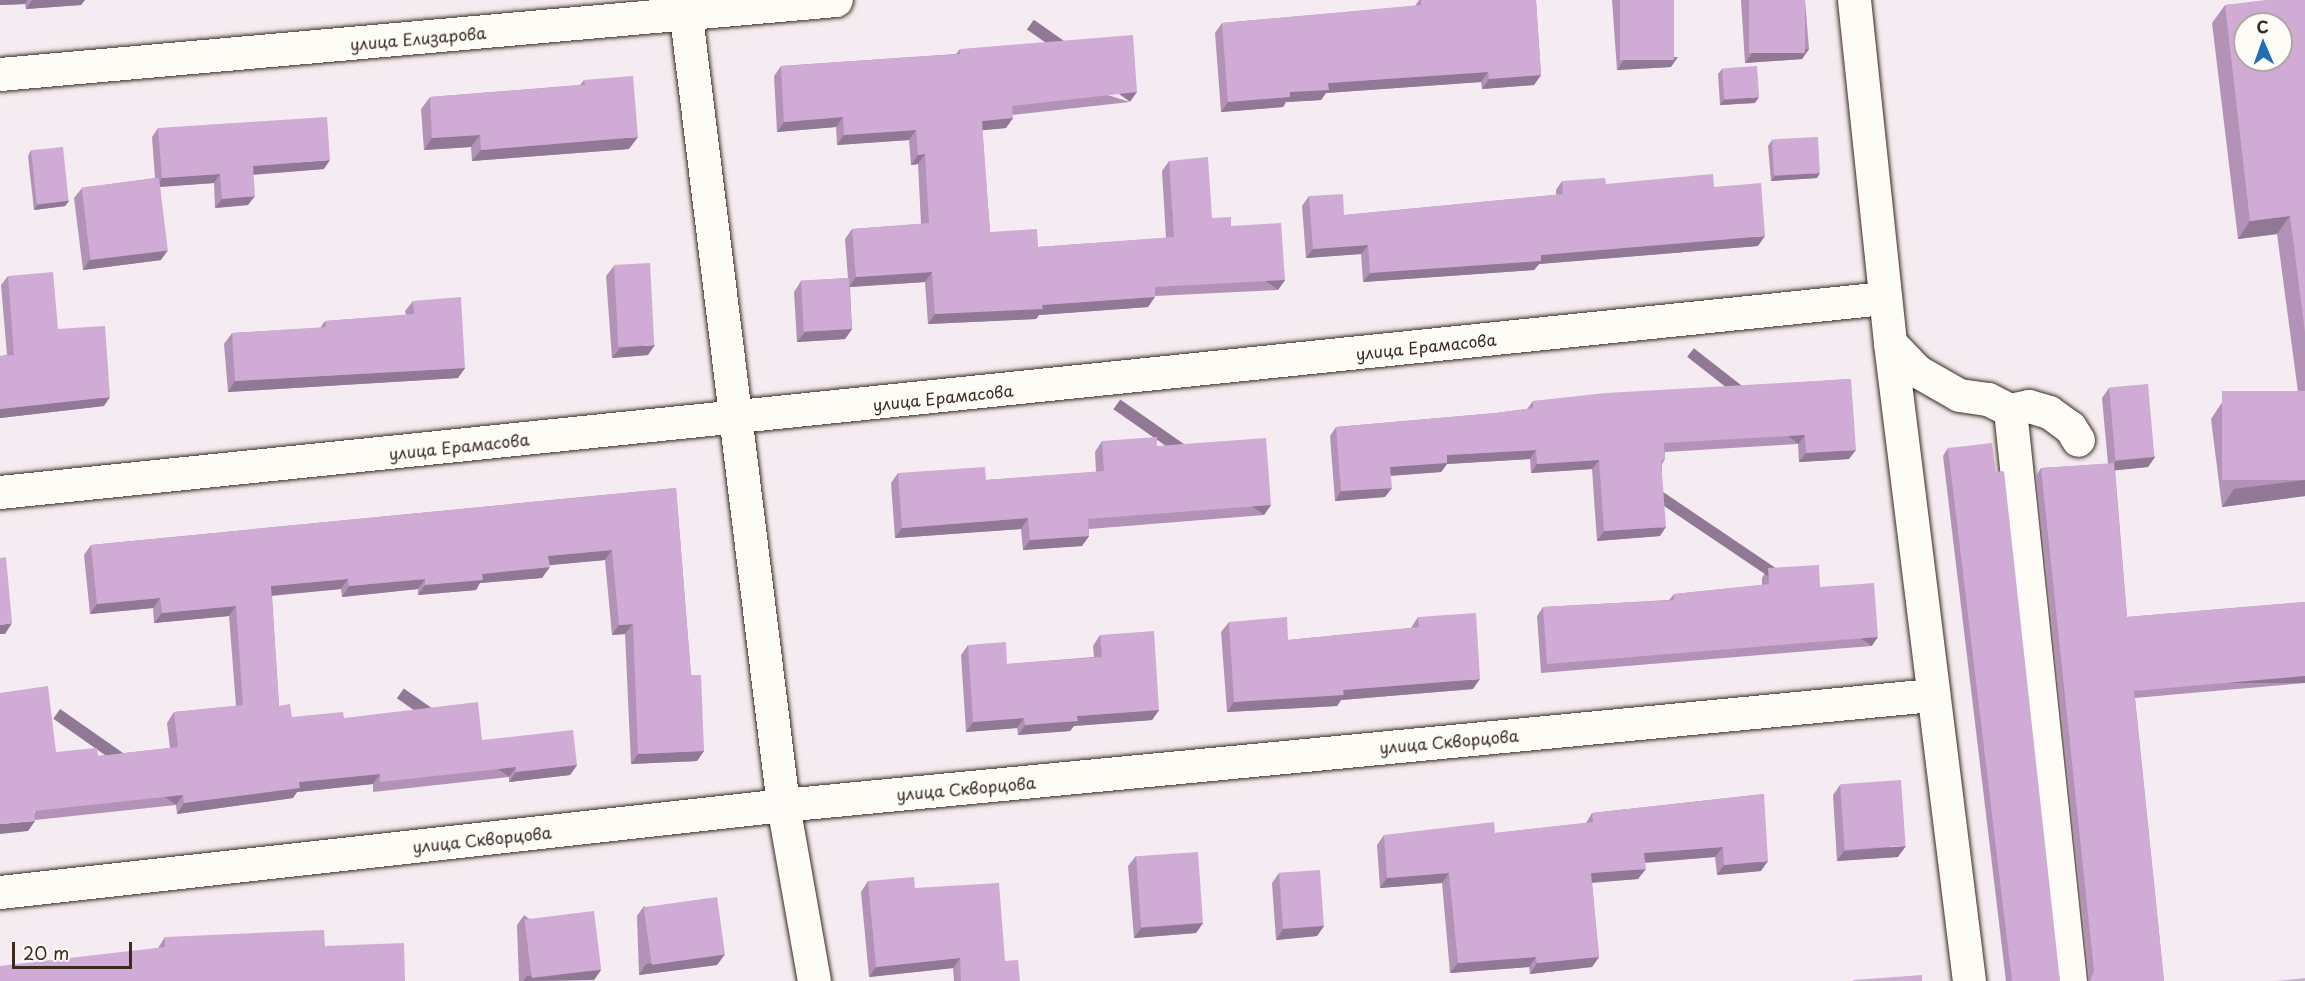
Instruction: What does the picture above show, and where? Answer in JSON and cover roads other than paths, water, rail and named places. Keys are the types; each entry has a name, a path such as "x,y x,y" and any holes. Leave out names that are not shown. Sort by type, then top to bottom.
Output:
{"street":[{"name":"улица Елизарова","path":"0,74 685,7 836,0"},
{"path":"1854,0 1890,342 1969,981"},
{"path":"685,7 783,805 814,981"},
{"name":"улица Ерамасова","path":"0,492 736,419 1885,298"},
{"path":"1890,342 1917,371 1959,395 1988,399 2010,410 2029,406 2049,412 2070,427 2078,440"},
{"path":"2010,410 2070,981"},
{"name":"улица Скворцова","path":"0,892 783,805 1932,695"}]}
